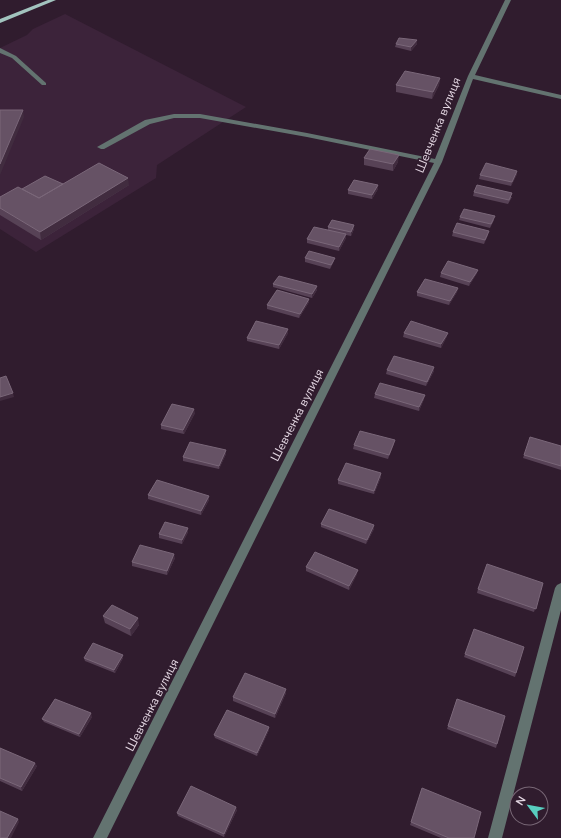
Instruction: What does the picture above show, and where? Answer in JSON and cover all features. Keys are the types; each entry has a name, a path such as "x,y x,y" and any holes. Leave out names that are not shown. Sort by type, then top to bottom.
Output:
{"main road":[{"path":"0,21 53,0"}],"street":[{"name":"Шевченка вулиця","path":"100,838 438,162 471,76 508,0"},
{"path":"0,50 14,57 44,84"},
{"path":"471,76 561,97"},
{"path":"101,147 148,122 174,116 200,116 307,135 438,162"},
{"path":"495,838 561,588"}],"shaded area":[{"path":"65,14 246,107 157,165 156,178 36,252 0,229 0,48 27,35 33,29"}],"building":[{"path":"399,38 417,40 411,47 396,44"},
{"path":"405,71 440,78 433,92 396,85"},
{"path":"0,110 23,110 0,164"},
{"path":"370,149 399,155 393,164 364,158"},
{"path":"99,163 128,178 40,232 0,208 0,197 18,187 39,198"},
{"path":"486,163 517,171 512,182 480,175"},
{"path":"45,176 63,184 39,198 22,189"},
{"path":"354,180 378,185 372,195 348,190"},
{"path":"477,185 512,193 509,200 474,192"},
{"path":"464,209 495,216 491,224 460,217"},
{"path":"332,220 354,225 351,232 328,227"},
{"path":"457,223 489,231 485,240 453,232"},
{"path":"314,227 346,234 339,247 307,239"},
{"path":"309,251 335,258 331,265 305,258"},
{"path":"448,261 478,270 470,282 441,273"},
{"path":"279,276 317,286 312,294 273,284"},
{"path":"425,279 458,288 450,301 417,292"},
{"path":"277,290 309,299 300,314 267,305"},
{"path":"256,321 288,329 279,345 247,338"},
{"path":"411,321 448,333 441,344 404,333"},
{"path":"394,356 434,367 427,382 387,370"},
{"path":"6,376 13,393 0,397 0,378"},
{"path":"380,383 425,395 419,407 375,394"},
{"path":"172,404 194,409 183,430 161,425"},
{"path":"360,431 395,440 389,455 354,445"},
{"path":"530,437 561,446 561,466 524,455"},
{"path":"190,442 226,450 219,466 183,457"},
{"path":"346,463 381,473 374,491 338,480"},
{"path":"157,480 209,496 201,511 148,495"},
{"path":"329,509 374,525 367,540 321,524"},
{"path":"165,522 188,528 182,540 159,534"},
{"path":"140,545 174,554 167,571 132,562"},
{"path":"315,552 358,570 349,586 306,567"},
{"path":"487,564 543,583 536,609 478,589"},
{"path":"112,605 138,618 130,629 103,616"},
{"path":"474,629 524,647 516,673 465,654"},
{"path":"93,643 123,655 114,670 84,658"},
{"path":"245,673 286,689 275,714 233,697"},
{"path":"55,699 91,713 79,734 42,719"},
{"path":"457,699 505,716 497,744 448,726"},
{"path":"227,710 269,727 257,753 214,735"},
{"path":"0,748 35,763 21,787 0,778"},
{"path":"191,786 236,807 224,834 177,813"},
{"path":"422,788 481,812 474,838 449,838 411,822"},
{"path":"0,811 18,819 7,838 0,838"}]}
